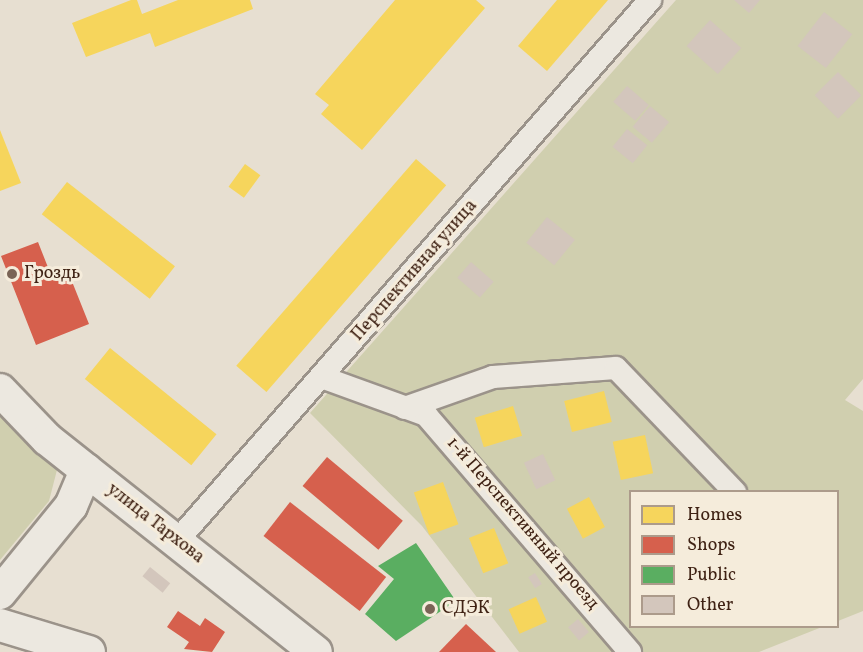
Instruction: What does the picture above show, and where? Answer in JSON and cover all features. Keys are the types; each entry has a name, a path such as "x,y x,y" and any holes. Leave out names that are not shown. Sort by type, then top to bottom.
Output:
{"main road":[{"name":"улица Тархова","path":"0,390 86,470 177,541 286,638 316,652"},
{"path":"0,593 71,506 86,470"},
{"path":"0,625 89,652"}],"street":[{"name":"Перспективная улица","path":"177,541 324,378 650,0"},
{"path":"405,408 493,377 616,368 733,490"},
{"name":"1-й Перспективный проезд","path":"324,378 426,415 464,454 630,652"}],"green space":[{"path":"676,0 863,0 863,379 845,400 863,411 863,611 839,621 839,490 629,490 629,628 819,628 759,652 519,652 422,526 310,413"},
{"path":"0,411 58,466 49,501 0,560"}],"building: Homes":[{"path":"131,0 137,0 142,14 178,0 250,0 253,9 155,47 150,33 86,57 72,23"},
{"path":"395,0 476,0 485,8 362,150 321,114 329,105 315,94"},
{"path":"557,0 608,0 547,71 518,46"},
{"path":"0,130 21,183 0,191"},
{"path":"416,159 446,185 266,392 236,366"},
{"path":"245,164 260,175 244,198 229,187"},
{"path":"67,182 175,266 150,299 42,214"},
{"path":"110,348 216,434 191,465 85,379"},
{"path":"604,391 612,422 572,432 564,401"},
{"path":"513,406 522,436 484,447 475,418"},
{"path":"645,435 653,473 621,480 613,442"},
{"path":"443,482 458,524 429,535 414,493"},
{"path":"589,497 605,527 583,539 567,509"},
{"path":"494,528 508,563 483,573 469,538"},
{"path":"536,597 547,622 520,634 509,609"}],"building: Shops":[{"path":"38,242 51,275 67,269 89,324 36,345 1,256"},
{"path":"327,457 403,521 378,550 303,486"},
{"path":"290,502 386,577 360,611 264,536"},
{"path":"178,611 200,626 205,618 225,632 212,652 184,649 189,642 167,627"},
{"path":"466,624 496,652 439,652"}],"building: Public":[{"path":"416,543 456,601 396,641 365,614 394,579 378,566"}],"building: Other":[{"path":"734,0 760,0 749,13"},
{"path":"824,12 852,34 826,68 798,46"},
{"path":"710,20 741,48 718,74 687,46"},
{"path":"838,72 861,95 838,119 815,95"},
{"path":"627,86 649,105 635,121 613,102"},
{"path":"650,106 669,122 652,143 633,127"},
{"path":"627,129 647,145 633,163 613,147"},
{"path":"547,217 575,240 554,265 526,243"},
{"path":"471,262 494,282 480,298 457,278"},
{"path":"543,454 555,480 536,489 524,463"},
{"path":"150,567 170,583 163,593 142,576"},
{"path":"535,573 542,584 535,588 528,577"},
{"path":"578,619 589,632 579,640 568,627"}],"place":[{"name":"Гроздь","path":"12,274"},
{"name":"СДЭК","path":"430,609"}]}
